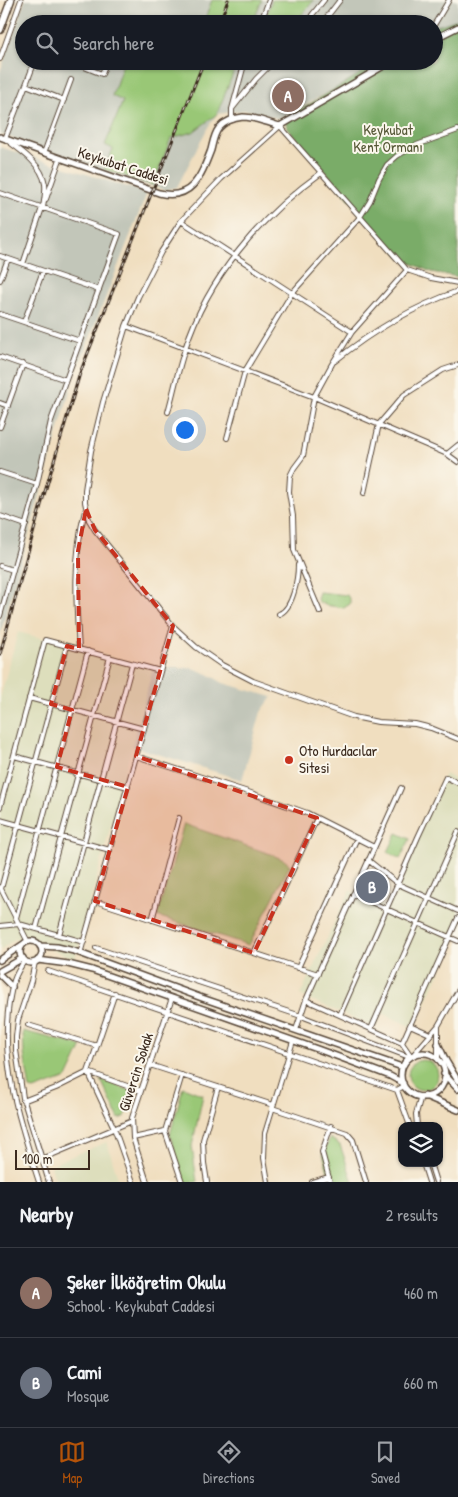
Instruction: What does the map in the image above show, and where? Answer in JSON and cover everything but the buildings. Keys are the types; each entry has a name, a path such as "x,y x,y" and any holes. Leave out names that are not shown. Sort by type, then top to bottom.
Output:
{"highway":[{"path":"0,30 10,0"}],"street":[{"path":"16,15 21,0"},
{"path":"263,15 269,0"},
{"path":"312,15 324,0"},
{"path":"330,15 340,0"},
{"path":"440,15 449,0"},
{"path":"0,58 15,17"},
{"path":"443,35 458,28"},
{"path":"32,70 3,138 29,158 41,172 45,186 43,208"},
{"path":"92,70 102,74 104,70"},
{"path":"243,70 232,109 232,120 249,117 280,126 407,270 431,278 458,283"},
{"path":"232,109 265,70"},
{"path":"376,70 280,126 227,174 181,221 152,269 126,326 92,442 85,490 86,508 95,530 173,626 188,641 232,671 253,681 354,717 378,722 415,724 458,739"},
{"path":"44,153 71,80"},
{"path":"26,85 64,100"},
{"name":"Keykubat Caddesi","path":"3,138 159,193 170,195 188,190 193,185 204,166 218,130 223,124 232,120"},
{"path":"226,438 245,372 292,293 360,217 370,201 383,172 393,158 407,149 458,130"},
{"path":"22,264 60,159"},
{"path":"168,412 185,348 210,294 234,257 253,233 296,191 321,172"},
{"path":"0,193 119,234 52,421 37,484 0,616"},
{"path":"181,221 352,332"},
{"path":"0,256 99,290"},
{"path":"0,280 8,259"},
{"path":"320,612 293,546 293,518 289,482 294,468 303,456 314,398 332,364 352,332 407,270"},
{"path":"24,322 43,271"},
{"path":"332,364 364,339 395,320 420,306 458,290"},
{"path":"0,314 80,341"},
{"path":"126,326 379,424 447,454 458,462"},
{"path":"0,357 66,380"},
{"path":"0,427 23,364"},
{"path":"364,493 379,424 404,395 444,370 458,365"},
{"path":"0,403 8,406"},
{"path":"447,454 458,445"},
{"path":"0,472 37,484"},
{"path":"78,649 78,551 86,508"},
{"path":"0,516 26,525"},
{"path":"279,614 286,609 292,596 298,562"},
{"path":"0,566 13,570"},
{"path":"80,954 173,626"},
{"path":"0,806 45,640 160,671"},
{"path":"28,942 0,888 67,646"},
{"path":"16,918 88,651"},
{"path":"36,929 110,657"},
{"path":"59,935 132,664"},
{"path":"29,698 144,729"},
{"path":"14,756 128,787"},
{"path":"136,756 248,792 317,818 374,847"},
{"path":"340,1015 446,777 458,783"},
{"path":"296,1030 306,1000 400,788"},
{"path":"152,920 178,818"},
{"path":"254,953 317,818"},
{"path":"0,820 110,850"},
{"path":"370,1029 458,832"},
{"path":"298,968 357,838"},
{"path":"368,860 398,884 458,911"},
{"path":"353,894 458,942"},
{"path":"95,901 318,974"},
{"path":"402,1043 458,918"},
{"path":"0,926 20,924 84,942"},
{"path":"0,960 28,942 36,942 40,946 42,954 36,961 20,1012 16,1050 23,1101 49,1182"},
{"path":"23,945 21,950 24,959 30,962 63,963 84,968 172,998 390,1076 410,1092 458,1110"},
{"path":"40,946 57,947 80,954 402,1067"},
{"path":"96,948 300,1016 411,1056 424,1053 432,1055 442,1066 443,1082 439,1089 432,1094 423,1096"},
{"path":"0,971 24,959"},
{"path":"24,959 16,972 6,1019 7,1063 17,1112 38,1182"},
{"path":"48,970 398,1090"},
{"path":"0,976 12,987"},
{"path":"403,1085 402,1067 438,1026 458,990"},
{"path":"115,993 88,1072 114,1128 133,1182"},
{"name":"Güvercin Sokak","path":"147,1182 133,1138 132,1121 172,998"},
{"path":"306,1000 402,1043 411,1056"},
{"path":"28,1025 97,1046"},
{"path":"410,1025 430,1034"},
{"path":"438,1026 438,1060"},
{"path":"268,1182 264,1142 267,1124 293,1041"},
{"path":"438,1044 458,1081"},
{"path":"150,1065 345,1132 351,1137 366,1182"},
{"path":"23,1101 56,1088 88,1072 141,1091"},
{"path":"444,1074 458,1089"},
{"path":"182,1075 165,1131 182,1182"},
{"path":"398,1090 403,1085"},
{"path":"207,1182 203,1140 218,1087"},
{"path":"398,1090 409,1122"},
{"path":"417,1122 416,1114 423,1096"},
{"path":"42,1159 132,1121"},
{"path":"312,1182 330,1180 322,1152 331,1126"},
{"path":"133,1138 165,1131"},
{"path":"424,1167 430,1182"},
{"path":"431,1167 436,1182"}],"highlighted area":[{"path":"86,509 95,530 173,626 136,756 317,818 254,953 95,901 128,787 57,767 72,710 51,704 67,646 79,649 78,551"}],"shaded area":[{"path":"25,0 458,0 458,19 443,25 443,15 20,15"},
{"path":"15,29 15,70 368,70 280,119 246,110 217,114 208,127 177,187 165,190 142,184 0,134 0,72"},
{"path":"0,147 147,193 73,380 0,635"},
{"path":"18,632 153,668 75,959 16,938 0,950 0,698"},
{"path":"153,668 192,668 208,674 223,683 272,697 261,712 242,780 132,746"},
{"path":"445,774 458,781 458,932 414,1028 382,1013 375,1028 300,995 350,890 380,906 388,907"},
{"path":"107,1142 119,1182 56,1182 51,1167 55,1163"}],"green space":[{"path":"212,0 262,0 256,15 206,15"},
{"path":"272,0 314,0 302,15 266,15"},
{"name":"Keykubat Kent Ormanı","path":"458,19 458,277 431,272 402,259 287,128 285,119 358,75 363,70 443,70 443,24"},
{"path":"121,70 234,70 217,114 193,132 171,138 153,185 104,169 113,149 105,145 123,101 112,96"},
{"path":"319,592 347,595 350,604 344,608 325,605 317,599"},
{"path":"184,824 270,854 290,865 249,945 157,916"},
{"path":"397,833 410,839 400,859 388,852"},
{"path":"23,1031 82,1046 67,1078 34,1090 30,1089 24,1054"},
{"path":"423,1060 434,1064 438,1075 434,1086 423,1090 412,1086 408,1075 412,1064"},
{"path":"101,1080 135,1092 125,1116 119,1119"},
{"path":"183,1087 203,1095 192,1146 197,1182 185,1182 170,1135"},
{"path":"330,1138 340,1145 353,1182 331,1182 323,1154"}],"railway":[{"path":"222,15 228,0"},
{"path":"0,654 80,373 200,70"}],"place":[{"name":"Şeker İlköğretim Okulu","path":"288,96"},
{"name":"Oto Hurdacılar Sitesi","path":"289,760"},
{"name":"Cami","path":"372,887"}]}
